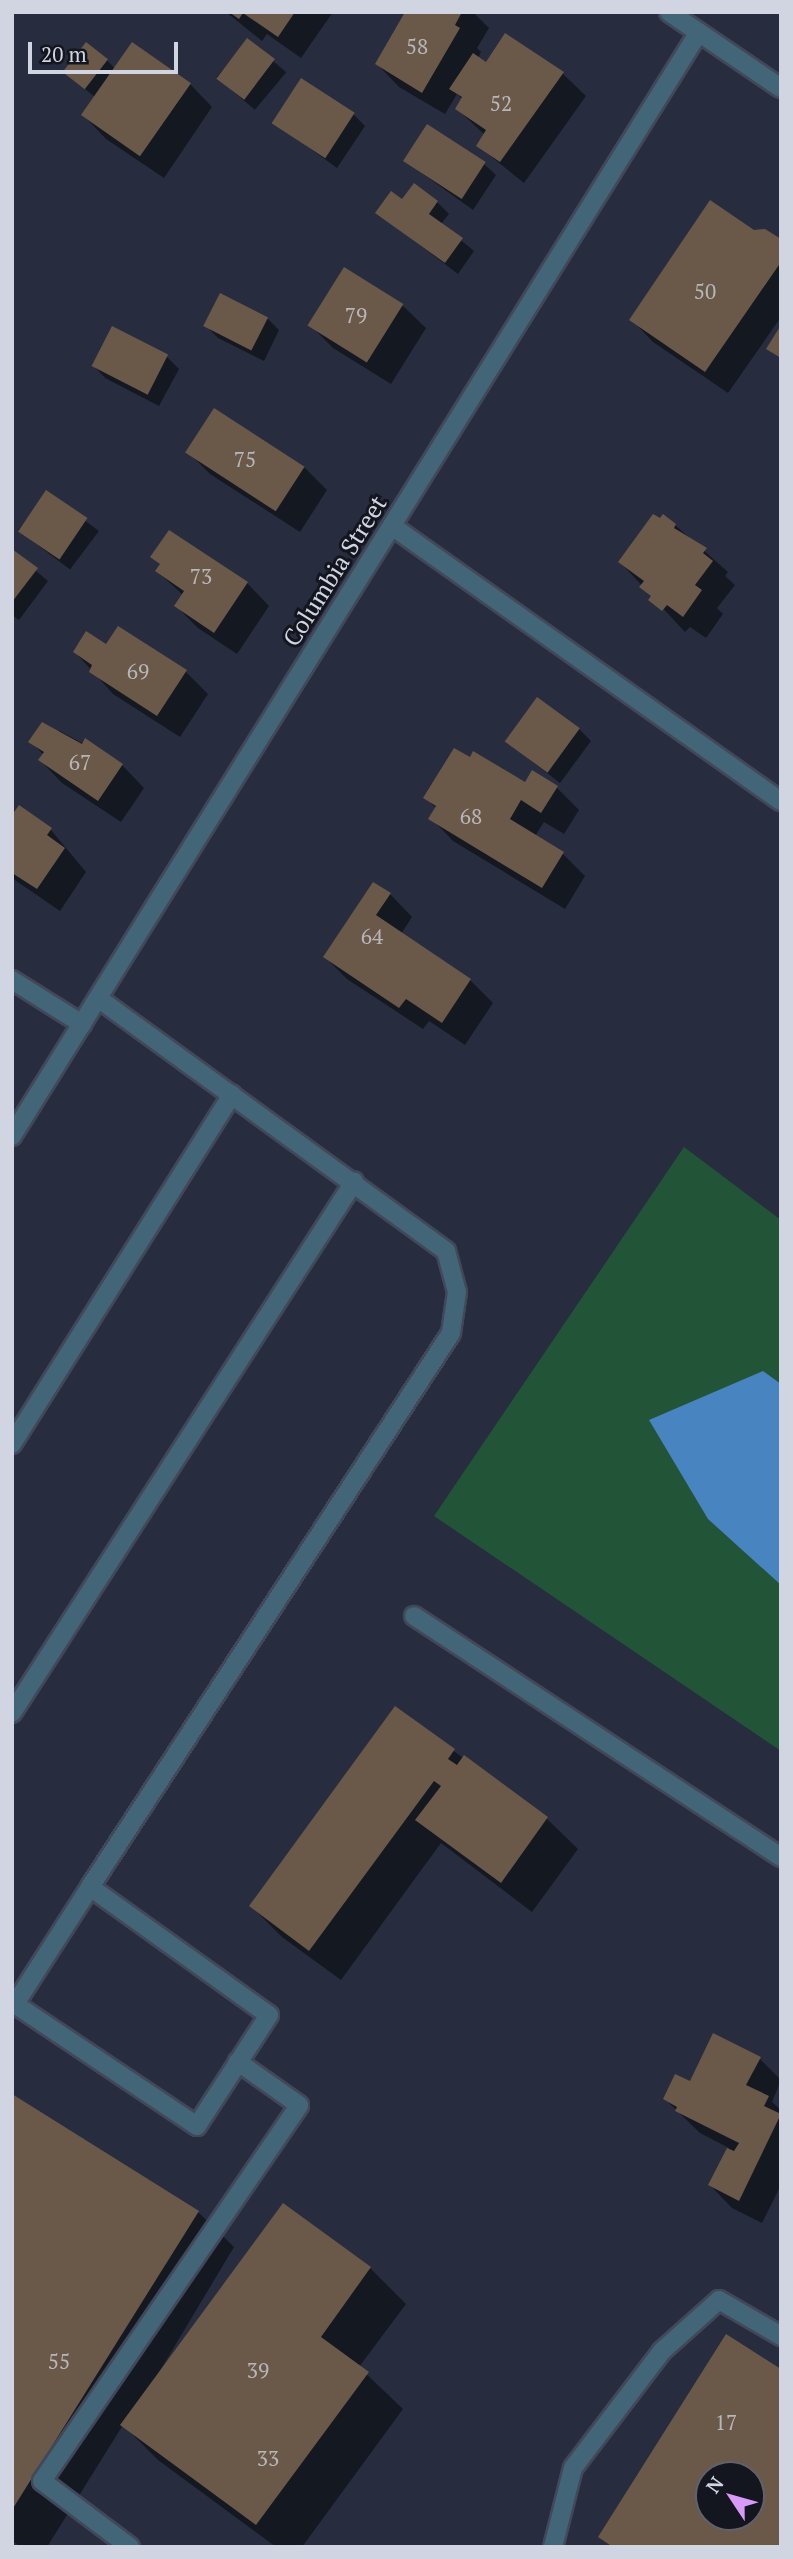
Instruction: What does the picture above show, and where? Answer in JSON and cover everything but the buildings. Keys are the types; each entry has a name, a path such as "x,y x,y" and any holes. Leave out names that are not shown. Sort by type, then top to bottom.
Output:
{"street":[{"path":"669,12 781,88"},
{"name":"Columbia Street","path":"12,1136 699,32"},
{"path":"392,526 781,801"},
{"path":"12,980 82,1024"},
{"path":"90,1887 269,2015 197,2126 13,2004 451,1333 457,1292 446,1251 98,998"},
{"path":"12,1444 232,1094"},
{"path":"12,1713 354,1182"},
{"path":"414,1616 781,1857"},
{"path":"130,2547 42,2481 299,2105 238,2062"},
{"path":"552,2547 573,2468 662,2351 719,2300 781,2336"}],"green space":[{"path":"684,1147 781,1220 781,1751 434,1516"}],"water":[{"path":"763,1371 781,1384 781,1585 708,1519 649,1420"}]}
